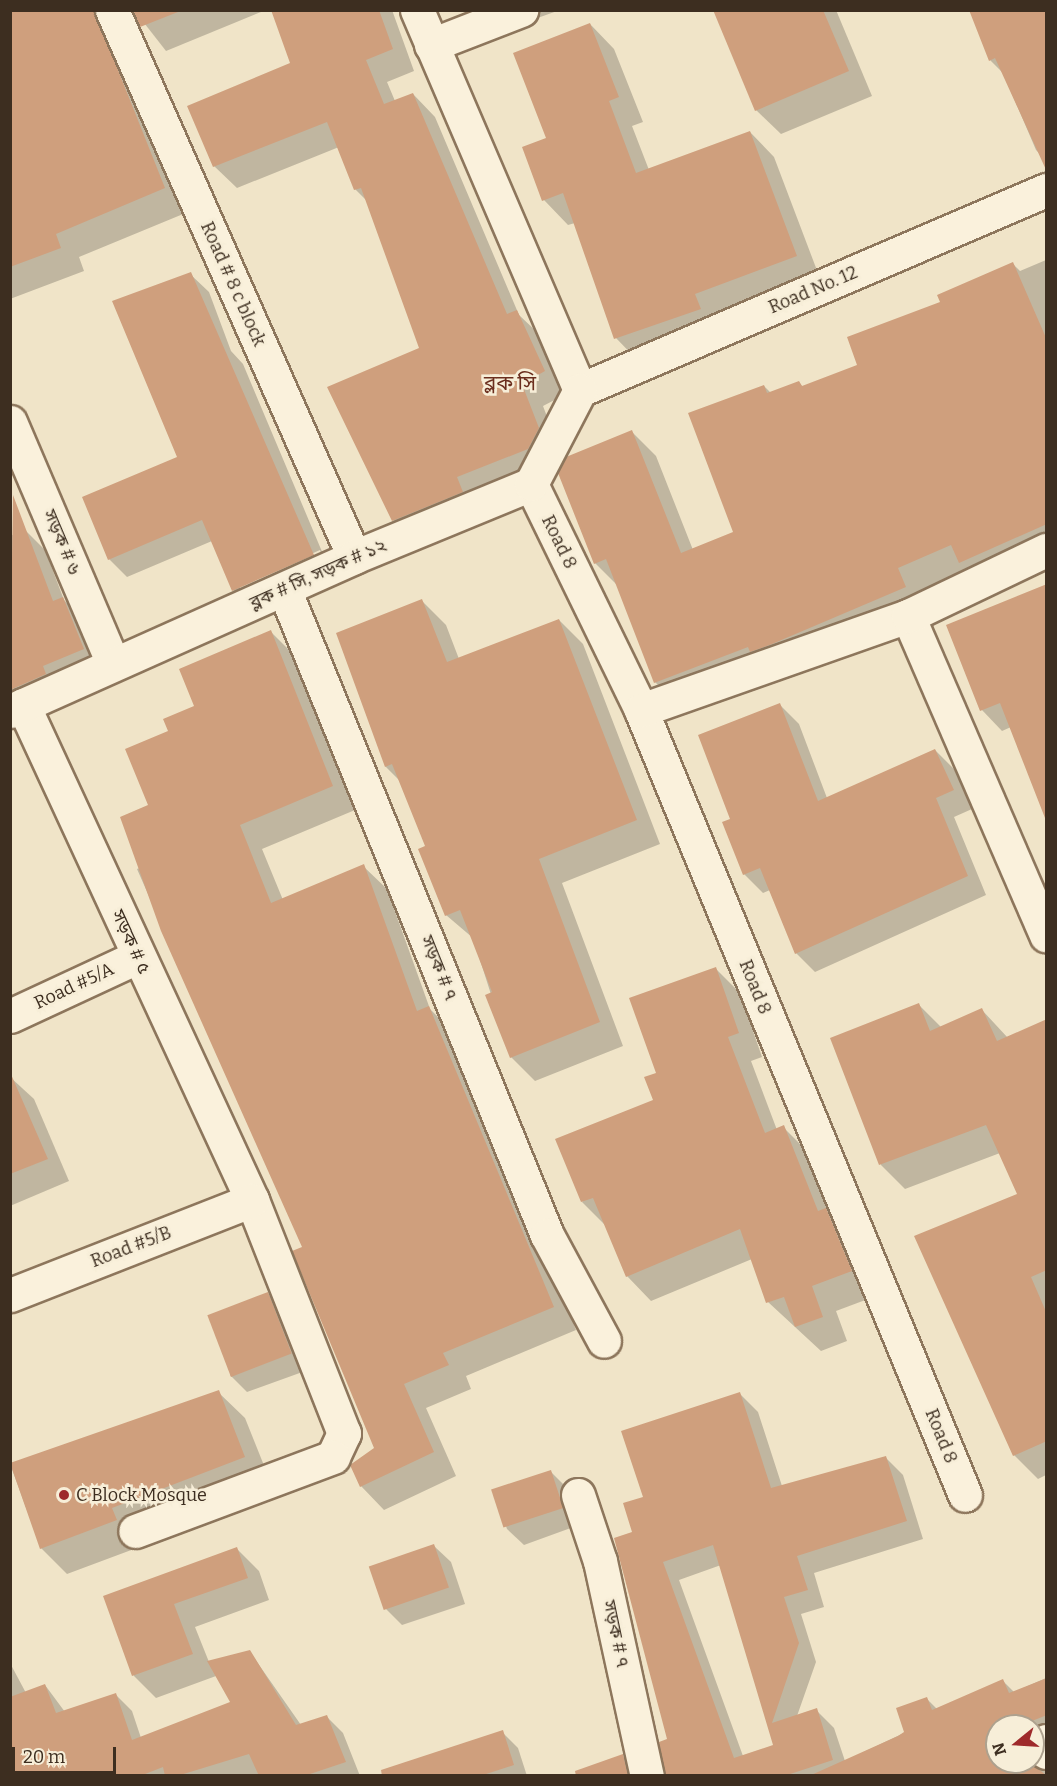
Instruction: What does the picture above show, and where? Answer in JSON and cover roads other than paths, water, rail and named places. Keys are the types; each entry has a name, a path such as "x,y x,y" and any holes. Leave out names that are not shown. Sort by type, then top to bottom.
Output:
{"street":[{"name":"Road # 8 c block","path":"112,10 354,557"},
{"path":"417,10 580,390 531,484"},
{"path":"431,45 521,10"},
{"name":"Road No. 12","path":"580,390 1047,190"},
{"name":"সড়ক # ৬","path":"10,422 113,663"},
{"name":"ব্লক # সি, সড়ক # ১২","path":"17,708 113,663 354,557 531,484"},
{"name":"Road 8","path":"531,484 641,710 965,1495"},
{"path":"641,710 908,616 1047,550"},
{"name":"সড়ক # ৭","path":"284,589 548,1235 604,1341"},
{"path":"908,616 1047,935"},
{"name":"সড়ক # ৫","path":"17,708 246,1188 339,1414 341,1446 333,1457 135,1531"},
{"name":"Road #5/A","path":"10,1016 137,957"},
{"name":"Road #5/B","path":"10,1294 246,1188"},
{"name":"সড়ক # ৭","path":"578,1495 600,1561 647,1776"},
{"path":"1047,1741 1047,1752"}],"place":[{"name":"C Block Mosque","path":"64,1495"}],"district":[{"name":"ব্লক সি","path":"510,383"}]}
